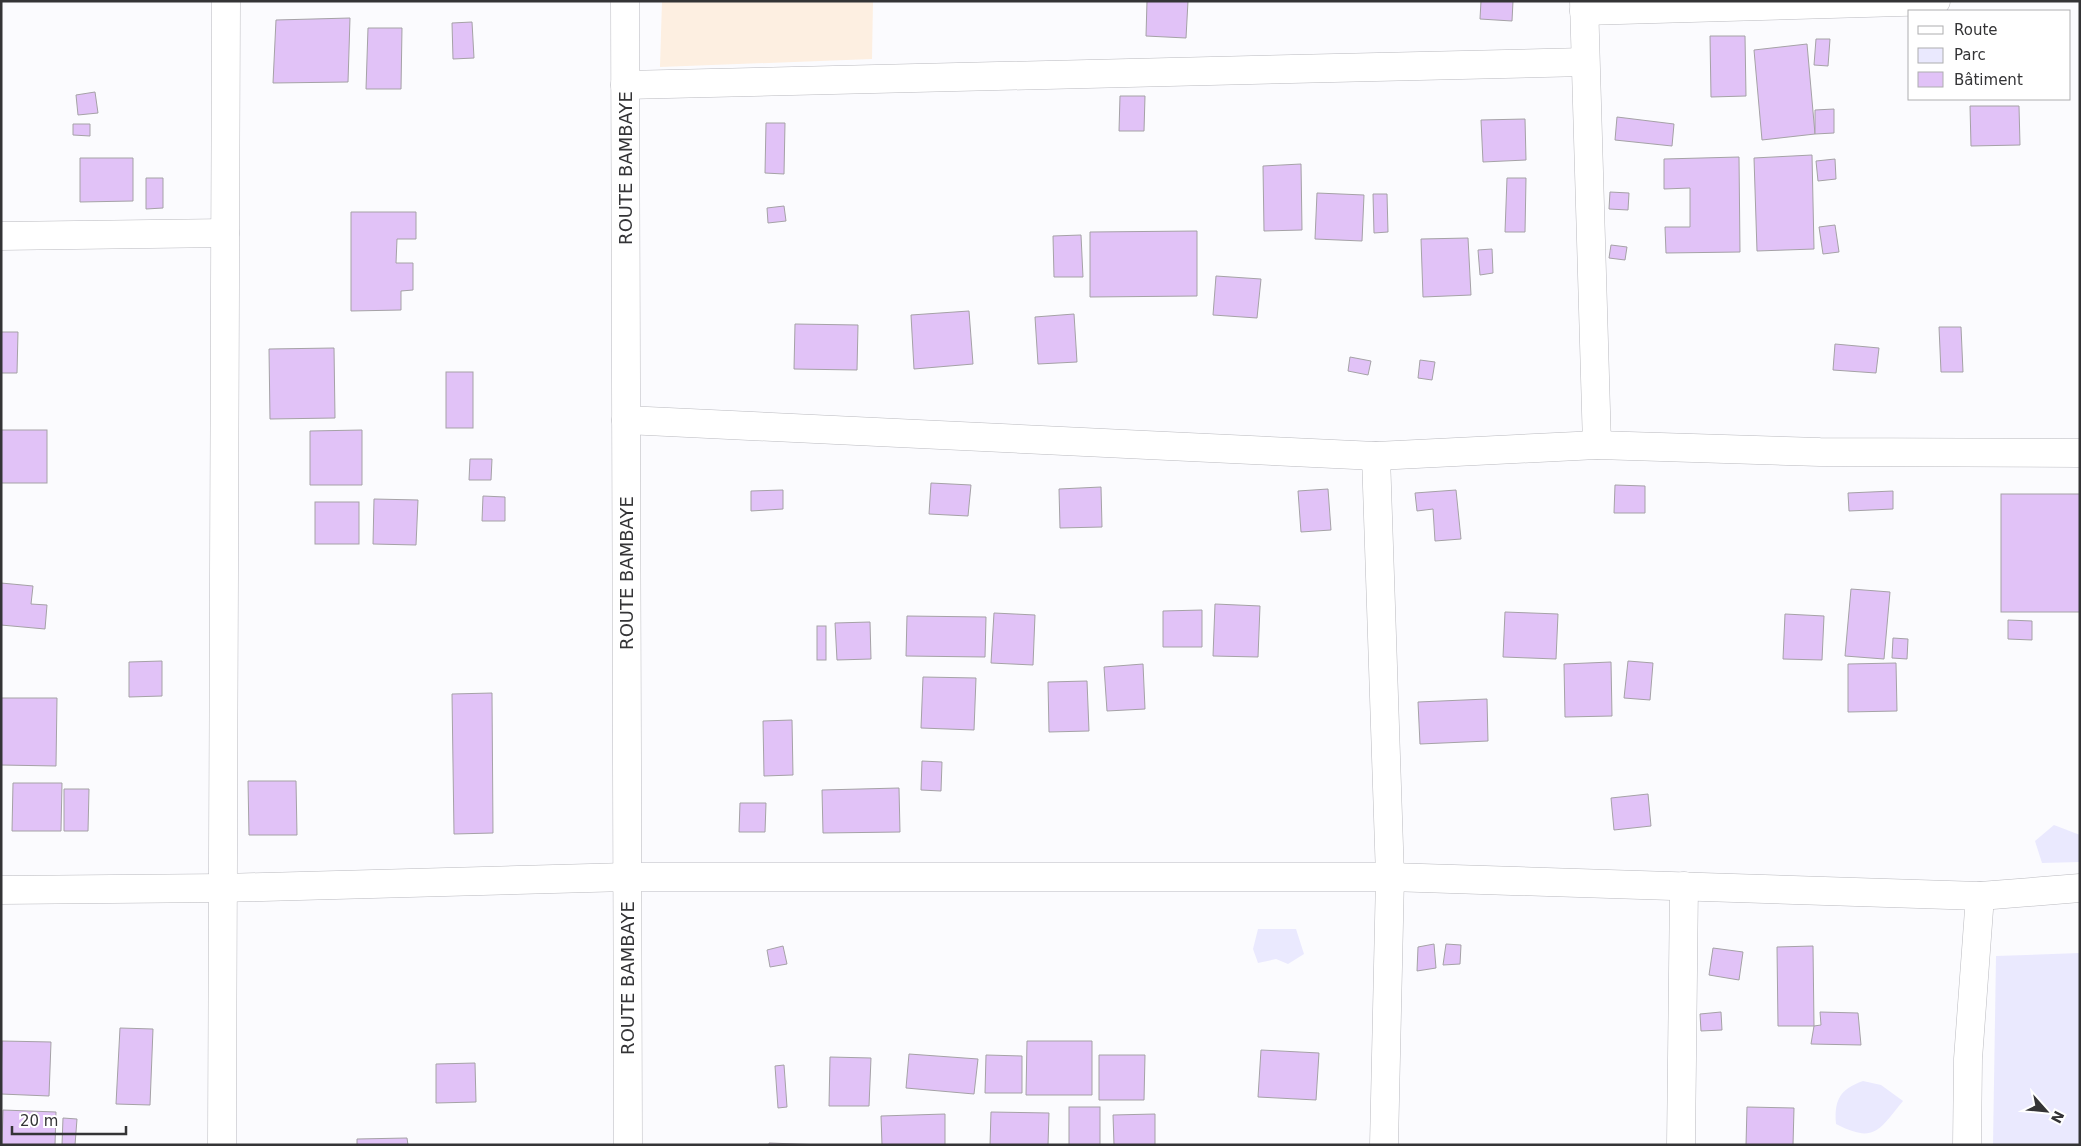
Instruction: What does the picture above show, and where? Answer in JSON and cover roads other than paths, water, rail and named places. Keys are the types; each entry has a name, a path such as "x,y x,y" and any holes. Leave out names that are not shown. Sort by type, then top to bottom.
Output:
{"street":[{"path":"222,1145 226,1"},
{"name":"ROUTE BAMBAYE","path":"625,1 628,1145"},
{"path":"1597,445 1584,6 1936,1"},
{"path":"625,85 1585,62"},
{"path":"1,236 225,233"},
{"path":"626,420 1376,456 1597,445 1820,452 2080,453"},
{"path":"1376,456 1390,877 1384,1145"},
{"path":"1,890 223,888 627,877 1390,877 1980,896 2080,888"},
{"path":"1681,1145 1684,886"},
{"path":"1968,1145 1968,1059 1980,896"}]}
